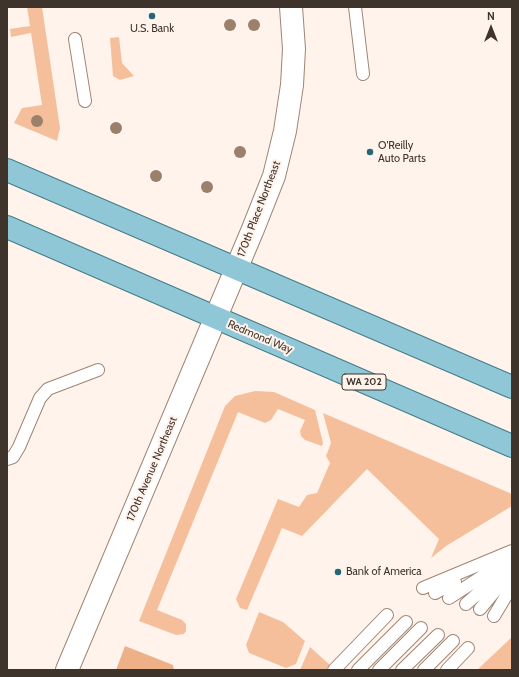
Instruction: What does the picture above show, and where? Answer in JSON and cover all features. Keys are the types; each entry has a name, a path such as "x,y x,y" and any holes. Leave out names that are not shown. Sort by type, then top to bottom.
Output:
{"main road":[{"name":"170th Place Northeast","path":"236,268 274,176 285,131 292,85 294,48 291,7"},
{"path":"7,170 512,387"},
{"name":"Redmond Way","path":"7,227 512,446"},
{"name":"170th Avenue Northeast","path":"67,670 236,268"}],"lane":[{"path":"355,7 363,74"},
{"path":"74,39 85,101"},
{"path":"7,459 13,456 19,447 40,398 48,389 98,370"},
{"path":"423,588 512,552"},
{"path":"435,593 512,552"},
{"path":"449,598 512,557"},
{"path":"466,604 512,564"},
{"path":"480,609 512,571"},
{"path":"494,616 512,586"},
{"path":"334,670 388,615"},
{"path":"358,670 406,622"},
{"path":"379,670 421,628"},
{"path":"402,670 438,635"},
{"path":"424,670 453,641"},
{"path":"447,670 468,648"}],"shaded area":[{"path":"27,7 42,7 60,128 57,141 14,123 22,108 42,105 31,33 11,37 10,29 30,26"},
{"path":"119,37 122,63 134,76 120,80 113,76 110,38"},
{"path":"255,391 274,392 315,410 323,443 322,446 305,440 301,436 300,431 305,420 278,409 271,420 265,423 238,412 157,610 182,620 186,624 186,631 184,634 176,635 139,621 225,406 235,396"},
{"path":"323,413 512,494 512,506 446,546 431,558 439,539 367,469 302,536 282,528 247,610 240,608 236,599 278,499 299,507 307,495 317,493 330,463 326,456 331,443"},
{"path":"259,612 283,622 305,641 296,664 286,668 249,653 246,645"},
{"path":"512,637 512,670 477,670"},
{"path":"125,646 173,665 174,670 116,670"},
{"path":"310,647 330,665 326,670 300,670"}],"place":[{"name":"U.S. Bank","path":"152,16"},
{"name":"O'Reilly Auto Parts","path":"370,152"},
{"name":"Bank of America","path":"338,572"}]}
